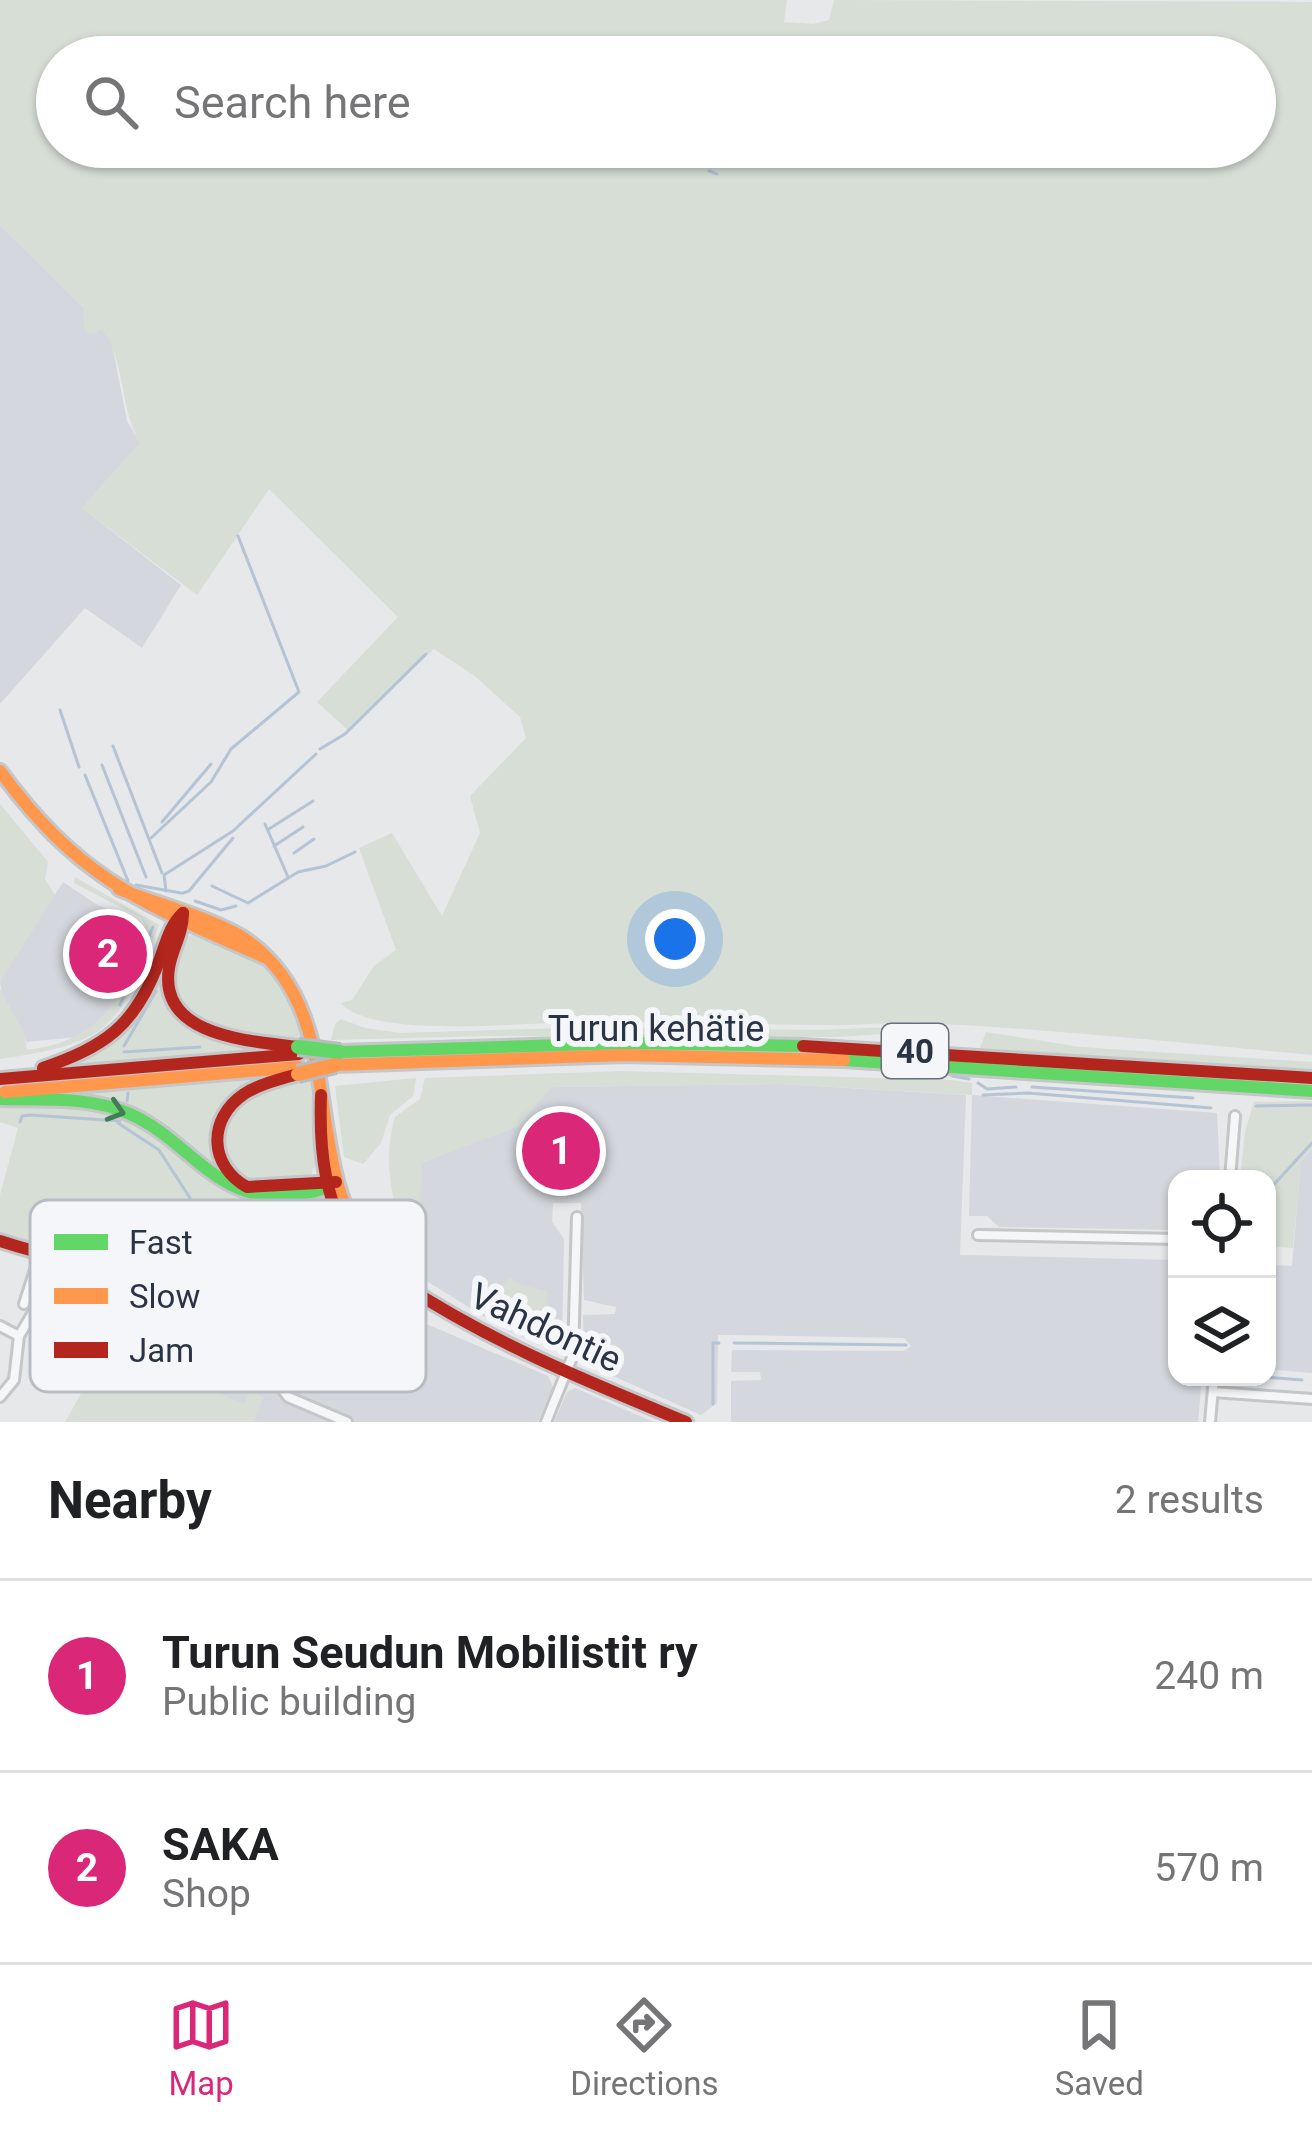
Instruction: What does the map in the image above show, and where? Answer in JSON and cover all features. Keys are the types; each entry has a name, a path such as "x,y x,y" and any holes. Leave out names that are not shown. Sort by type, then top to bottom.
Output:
{"main road":[{"name":"Vahdontie","path":"0,771 53,841 94,874 181,919 243,937 287,979 312,1030 334,1200"},
{"path":"181,919 168,977 172,999 182,1012 218,1035 298,1061"},
{"path":"5,1078 80,1057 122,1031 146,995 181,919"},
{"name":"Turun kehätie","path":"342,1059 625,1042 820,1046 1312,1078"},
{"name":"Turun kehätie","path":"342,1059 788,1058 1312,1091"},
{"path":"5,1078 342,1059"},
{"path":"0,1096 342,1059"},
{"path":"298,1061 234,1101 220,1122 218,1153 230,1176 257,1189 330,1183"},
{"path":"0,1096 93,1104 132,1115 230,1187 254,1198 277,1199 330,1183"},
{"path":"0,1241 30,1251"},
{"name":"Vahdontie","path":"426,1303 464,1325 686,1422"}],"street":[{"path":"1231,1170 1235,1116"},
{"path":"546,1422 574,1348 577,1216"},
{"path":"978,1235 1168,1239"},
{"path":"24,1304 30,1285"},
{"path":"0,1397 14,1381 19,1336 30,1318"},
{"path":"0,1326 19,1336"},
{"path":"1210,1422 1213,1386"},
{"path":"284,1392 347,1422"},
{"path":"1213,1392 1312,1400"}],"shaded area":[{"path":"0,0 787,0 784,22 813,24 829,20 834,0 1312,2 1312,1055 929,1023 449,1026 383,1021 358,1014 341,1003 352,1000 374,966 396,950 359,848 392,833 442,916 480,833 470,796 526,738 520,717 475,676 434,649 349,731 317,702 398,617 269,489 197,595 82,508 140,443 110,342 102,329 85,333 84,308 0,225"},
{"path":"0,225 84,308 85,332 102,329 112,344 127,421 140,443 82,508 181,585 142,648 85,608 0,704"},
{"path":"0,804 48,862 45,879 55,895 0,981"},
{"path":"75,877 159,925 145,960 121,1008 90,1036 0,1059 0,989 24,1032 27,1050 75,1037 93,1025 130,973 145,925 141,918 74,883"},
{"path":"63,882 145,928 119,999 102,1021 78,1037 27,1042 3,1000 0,981"},
{"path":"192,935 235,946 267,968 291,1000 309,1039 228,1033 191,1017 179,1002 173,978 186,938"},
{"path":"171,942 177,1014 269,1050 67,1065 106,1048"},
{"path":"341,1019 399,1033 593,1027 891,1027 881,1034 837,1037 331,1040"},
{"path":"986,1032 1080,1047 1312,1062 1312,1071 980,1048"},
{"path":"622,1071 951,1080 972,1083 972,1095 781,1084 551,1087 518,1126 422,1163 421,1200 395,1200 391,1132 395,1117 420,1099 425,1078"},
{"path":"274,1074 243,1089 212,1141 244,1191 145,1118 23,1095"},
{"path":"416,1078 413,1096 390,1115 381,1143 363,1164 344,1157 335,1086"},
{"path":"315,1079 316,1163 311,1175 266,1186 249,1184 237,1176 228,1165 223,1138 233,1109 259,1090"},
{"path":"781,1084 966,1095 960,1255 1168,1260 1168,1386 1201,1386 1198,1422 731,1422 731,1381 761,1380 760,1372 731,1372 732,1350 904,1351 911,1346 904,1338 736,1335 718,1335 717,1403 701,1415 584,1363 583,1315 615,1314 616,1307 584,1300 581,1203 553,1203 552,1222 564,1239 562,1341 555,1350 506,1330 426,1281 421,1163 518,1126 551,1087"},
{"path":"972,1095 1217,1113 1220,1170 1168,1170 1168,1230 999,1227 987,1216 969,1216"},
{"path":"1312,1101 1312,1149 1301,1161 1293,1248 1276,1247 1276,1170 1241,1170 1254,1102"},
{"path":"0,1104 106,1111 138,1124 210,1180 247,1200 30,1200 30,1245 0,1236 0,1195 18,1128 0,1122"},
{"path":"1312,1149 1312,1373 1276,1370 1276,1265 1292,1266 1301,1161"},
{"path":"510,1277 547,1291 547,1312 522,1318 499,1305 502,1285"},
{"path":"426,1324 548,1376 553,1387 538,1422 253,1422 263,1397 244,1405 215,1392 426,1392"},
{"path":"575,1388 654,1422 554,1422 567,1392"},
{"path":"82,1392 216,1392 244,1404 250,1392 264,1397 253,1422 65,1422"}],"waterway":[{"path":"709,171 717,174"},
{"path":"151,838 211,782 231,749 299,692 238,536"},
{"path":"320,749 345,734 426,654"},
{"path":"60,710 79,767"},
{"path":"113,746 162,873"},
{"path":"166,891 164,875 233,831 316,754"},
{"path":"162,822 211,764"},
{"path":"102,765 146,877"},
{"path":"85,775 128,881"},
{"path":"269,829 313,801"},
{"path":"265,824 288,877"},
{"path":"274,846 303,827"},
{"path":"183,893 233,838"},
{"path":"294,853 314,839"},
{"path":"212,886 248,903 298,872 326,866 355,852"},
{"path":"136,885 181,893"},
{"path":"195,901 221,910 236,906"},
{"path":"120,1005 153,927"},
{"path":"124,1046 156,991"},
{"path":"124,1052 200,1047"},
{"path":"952,1076 969,1079"},
{"path":"978,1083 987,1089 1016,1087"},
{"path":"1032,1087 1193,1098"},
{"path":"127,1101 128,1093"},
{"path":"983,1095 1028,1093 1211,1108"},
{"path":"1256,1106 1312,1105"},
{"path":"20,1122 22,1116 30,1115 120,1121"},
{"path":"118,1123 159,1150 190,1198"},
{"path":"1276,1182 1312,1143"},
{"path":"713,1404 713,1343 719,1343"},
{"path":"734,1343 906,1345"},
{"path":"593,1378 668,1410"},
{"path":"1276,1378 1302,1380"},
{"path":"602,1394 669,1422"}],"traffic: fast":[{"path":"340,1052 625,1043 803,1046"},
{"path":"298,1047 340,1052"},
{"path":"844,1060 1312,1091"},
{"path":"0,1099 66,1100 115,1108 151,1126 205,1168 243,1190 292,1195 336,1182"}],"traffic: slow":[{"path":"0,771 29,808 87,864 149,904 264,957"},
{"path":"119,889 236,933 274,965 305,1021 344,1200"},
{"path":"335,1065 624,1055 844,1060"},
{"path":"298,1074 335,1065"},
{"path":"5,1092 298,1067"}],"traffic: jam":[{"path":"183,913 169,968 169,991 178,1009 193,1022 234,1038 298,1047"},
{"path":"43,1068 100,1042 127,1019 149,986 171,930 183,913"},
{"path":"803,1046 1312,1078"},
{"path":"0,1079 299,1054"},
{"path":"298,1074 257,1087 232,1104 219,1129 220,1155 234,1178 247,1187 336,1182"},
{"path":"321,1095 323,1157 332,1200"},
{"path":"0,1241 30,1249"},
{"path":"426,1299 506,1343 686,1422"}],"place":[{"name":"SAKA","path":"108,954"},
{"name":"Turun Seudun Mobilistit ry","path":"561,1151"}]}
